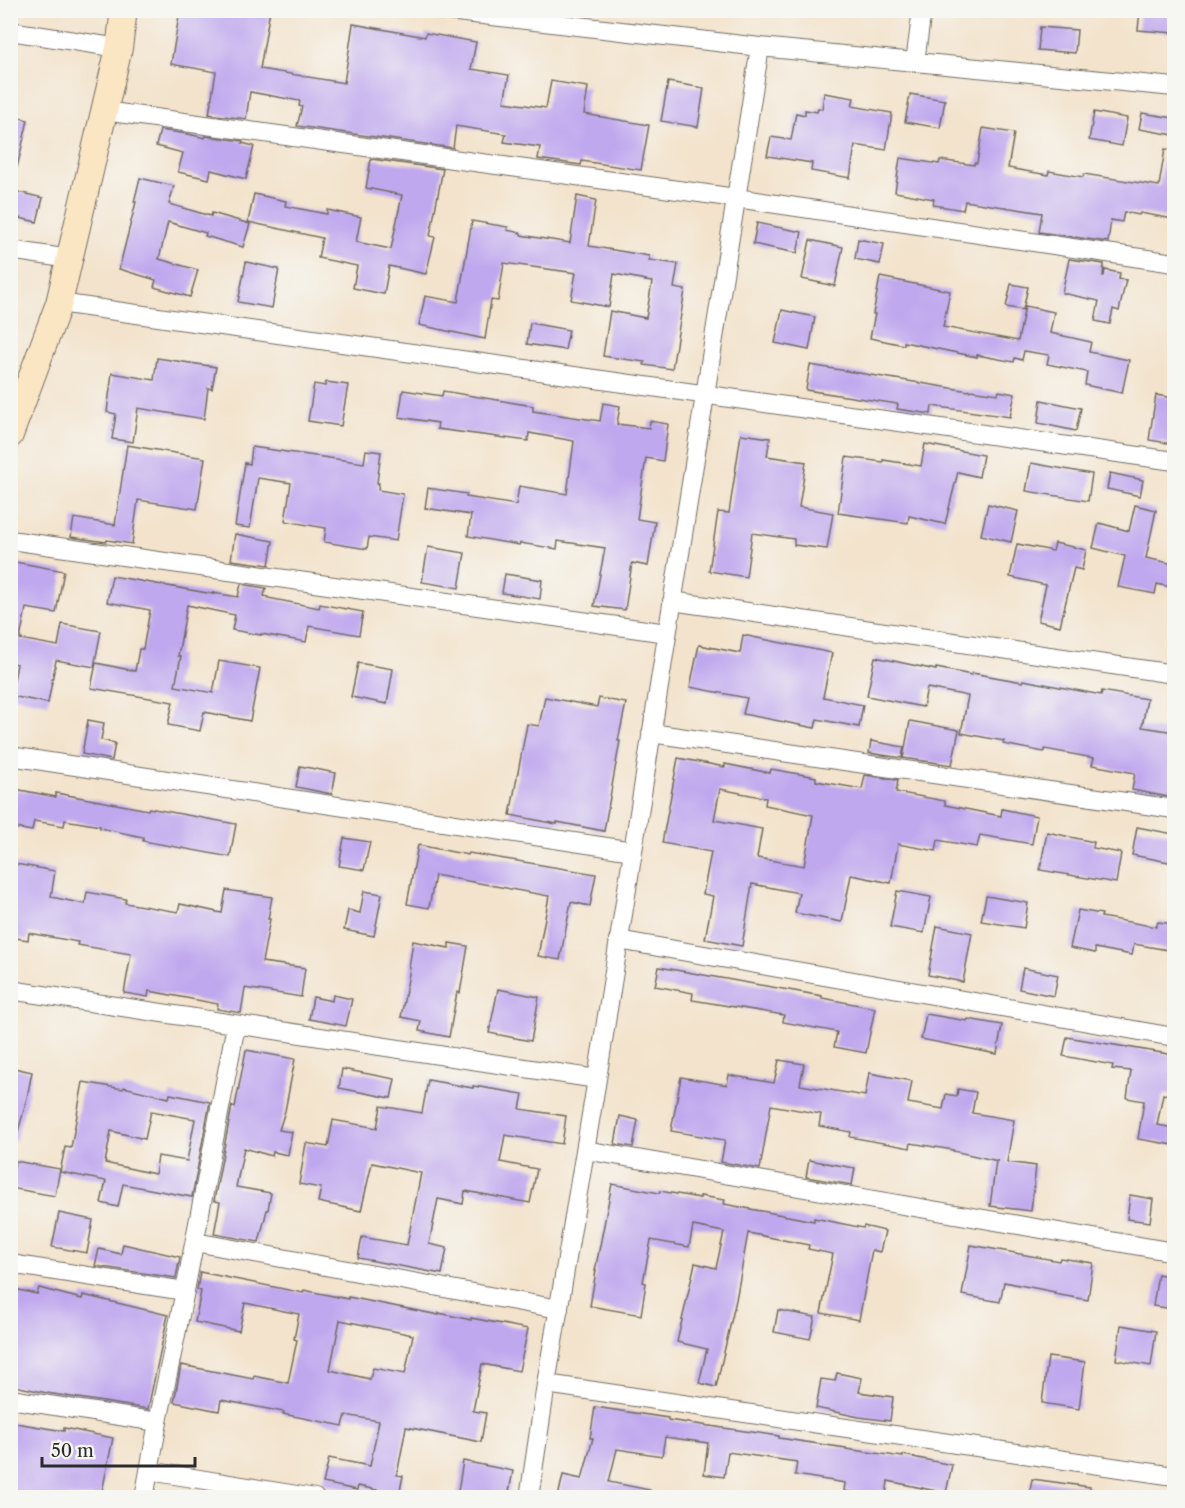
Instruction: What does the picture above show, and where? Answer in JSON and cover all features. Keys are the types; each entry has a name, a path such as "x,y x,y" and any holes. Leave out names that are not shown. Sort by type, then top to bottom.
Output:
{"street":[{"path":"10,435 59,303 119,48 124,10"},
{"path":"439,10 760,47 1174,87"},
{"path":"915,62 922,10"},
{"path":"10,31 119,48"},
{"path":"529,1497 760,47"},
{"path":"104,111 736,198 1174,263"},
{"path":"10,250 70,260"},
{"path":"59,303 1174,461"},
{"path":"10,540 667,633"},
{"path":"672,601 1174,674"},
{"path":"651,733 1174,809"},
{"path":"10,756 633,851"},
{"path":"618,940 1174,1037"},
{"path":"10,990 597,1078"},
{"path":"144,1497 236,1025"},
{"path":"585,1150 1174,1252"},
{"path":"195,1242 559,1309"},
{"path":"10,1264 185,1291"},
{"path":"546,1384 1174,1476"},
{"path":"10,1400 158,1422"},
{"path":"150,1471 315,1497"}],"building":[{"path":"180,10 198,10 228,16 229,10 270,10 260,69 344,83 353,24 425,37 426,33 476,42 471,69 509,75 504,102 546,108 551,81 588,87 584,114 649,125 641,170 582,161 581,165 538,159 540,147 504,142 506,134 456,126 453,148 297,126 302,107 299,106 300,101 250,92 246,119 209,114 216,72 171,64"},
{"path":"1140,10 1174,10 1174,33 1138,30"},
{"path":"1040,27 1077,30 1075,53 1038,50"},
{"path":"668,82 704,88 698,127 661,121"},
{"path":"824,93 854,98 852,106 892,113 886,150 855,145 850,178 811,171 812,163 767,156 771,137 791,140 796,113 805,115 805,110 817,112 818,108 822,109"},
{"path":"910,94 945,100 940,128 905,122"},
{"path":"1094,112 1127,118 1122,146 1089,140"},
{"path":"1142,113 1174,118 1174,135 1139,129"},
{"path":"10,115 28,120 17,168 10,167"},
{"path":"983,128 1014,133 1008,168 1048,175 1049,171 1083,177 1084,174 1159,186 1165,149 1174,150 1174,219 1124,212 1122,222 1111,220 1108,242 1039,232 1042,213 965,201 963,210 933,205 934,199 895,192 900,158 939,164 940,160 974,165 977,163"},
{"path":"160,130 205,138 206,136 243,141 242,143 254,146 246,179 211,170 209,179 178,172 183,153 156,146"},
{"path":"371,159 443,169 430,236 435,237 426,274 389,266 384,294 353,288 357,266 318,258 322,238 248,222 254,194 286,201 285,206 327,214 327,210 361,217 356,242 391,249 402,195 366,188"},
{"path":"140,178 174,186 169,204 250,224 243,247 168,222 159,259 198,270 190,297 154,287 156,280 119,269"},
{"path":"10,190 43,198 37,222 10,216"},
{"path":"577,196 596,200 589,246 649,256 649,260 678,264 674,288 685,290 672,369 644,365 645,362 603,356 610,311 646,318 652,282 614,274 609,307 571,300 576,273 504,263 498,301 491,300 485,339 419,325 425,296 458,302 472,221 508,227 507,230 521,233 521,235 570,243"},
{"path":"757,223 802,232 797,253 753,244"},
{"path":"858,239 884,244 880,264 855,259"},
{"path":"810,240 843,247 835,286 802,279"},
{"path":"1069,259 1104,264 1103,276 1105,270 1120,273 1119,279 1126,280 1119,311 1113,309 1110,324 1095,321 1099,301 1062,293"},
{"path":"246,262 279,269 272,308 238,302"},
{"path":"880,277 950,291 943,327 1018,341 1025,306 1054,312 1050,333 1091,342 1089,352 1129,360 1122,393 1085,385 1087,372 1047,364 1049,355 1024,351 1022,360 1015,358 1014,362 870,338"},
{"path":"1011,284 1028,287 1023,310 1006,307"},
{"path":"782,310 815,317 809,350 775,343"},
{"path":"530,323 569,330 565,350 527,344"},
{"path":"157,358 216,367 212,389 208,388 204,419 138,408 133,442 112,439 116,414 107,412 112,373 154,380"},
{"path":"810,365 969,391 998,394 999,391 1015,394 1010,417 932,406 931,414 897,409 898,404 806,390"},
{"path":"326,382 348,385 341,426 308,421 314,384 325,386"},
{"path":"403,390 442,396 443,391 533,406 533,411 600,421 603,403 620,406 617,424 649,428 650,421 668,424 663,461 646,458 637,519 655,522 648,566 632,563 625,610 594,606 605,548 558,541 557,549 468,536 471,515 425,508 428,488 516,505 519,486 567,494 574,441 529,433 528,441 437,429 438,423 399,417"},
{"path":"1156,395 1174,398 1174,444 1149,440"},
{"path":"1041,400 1081,408 1076,431 1038,423"},
{"path":"741,434 770,438 767,456 806,462 799,507 833,513 827,549 794,545 794,539 752,533 746,577 709,571 718,512 729,513"},
{"path":"925,444 983,455 979,477 958,472 945,524 909,516 908,523 838,513 846,457 921,466"},
{"path":"127,445 205,458 197,509 138,500 132,544 71,537 74,518 115,525"},
{"path":"252,447 364,463 366,450 381,452 378,490 403,494 396,541 369,537 367,549 324,542 326,528 285,521 291,483 258,478 250,528 235,526 245,463 250,464"},
{"path":"1031,463 1092,474 1088,501 1026,491"},
{"path":"1110,473 1143,480 1140,496 1107,489"},
{"path":"988,504 1018,511 1011,542 981,535"},
{"path":"1135,505 1156,510 1146,558 1174,564 1174,588 1157,584 1155,594 1118,587 1125,556 1093,548 1099,523 1129,531"},
{"path":"235,534 273,541 269,565 231,560"},
{"path":"1055,543 1086,550 1082,570 1074,568 1060,626 1038,621 1046,585 1010,577 1017,544 1053,551"},
{"path":"428,547 465,553 459,588 422,582"},
{"path":"10,561 64,571 56,613 26,608 20,639 58,646 62,624 101,631 94,667 56,660 48,703 11,696 17,664 10,663"},
{"path":"505,574 542,580 540,599 502,593"},
{"path":"112,576 238,597 241,584 266,588 264,596 268,598 319,608 320,604 363,612 359,635 309,626 306,642 232,630 235,615 187,605 175,686 213,693 219,661 260,668 250,721 204,712 200,731 168,725 173,702 91,688 96,663 135,671 139,649 143,649 150,610 107,602"},
{"path":"743,635 832,653 823,697 863,705 859,727 817,719 815,728 743,714 747,698 690,687 699,645 740,653"},
{"path":"875,657 936,670 936,668 1023,682 1023,680 1101,695 1102,691 1147,699 1142,727 1174,732 1174,798 1132,790 1135,773 1092,765 1094,758 1045,749 1044,752 961,733 968,696 927,688 923,707 867,696"},
{"path":"358,663 393,669 387,704 351,697"},
{"path":"545,697 597,707 599,698 626,703 604,831 510,815 527,724 539,726"},
{"path":"88,720 104,723 101,740 115,743 112,760 82,754"},
{"path":"910,721 959,730 952,765 903,758"},
{"path":"871,741 904,747 902,758 869,753"},
{"path":"678,758 770,773 771,769 816,777 816,781 862,789 865,775 898,780 896,792 945,801 945,805 1001,816 1002,809 1037,816 1032,844 980,835 977,847 938,840 936,851 898,844 891,883 851,875 842,922 795,913 799,893 752,884 742,946 705,939 713,896 703,894 711,852 662,843","holes":["720,789 766,798 765,805 813,815 804,866 757,858 762,829 714,820"]},
{"path":"300,766 336,773 332,794 296,787"},
{"path":"10,788 56,797 56,793 236,824 230,857 143,841 143,837 65,820 64,826 34,821 32,831 10,827"},
{"path":"1137,827 1174,834 1174,863 1132,855"},
{"path":"1047,832 1094,842 1093,848 1121,853 1116,883 1040,870"},
{"path":"344,838 370,842 364,870 339,866"},
{"path":"418,845 468,855 469,853 596,874 590,906 571,902 560,960 538,956 549,896 435,875 429,908 407,904"},
{"path":"10,863 55,871 51,897 85,904 87,892 126,899 125,903 178,912 180,904 222,913 226,890 272,897 262,962 305,968 301,997 245,988 241,1013 217,1009 218,1004 149,991 148,997 124,993 131,954 77,945 78,942 29,933 28,940 10,937"},
{"path":"364,891 382,894 374,936 344,930 348,910 360,913"},
{"path":"897,891 931,897 924,933 890,927"},
{"path":"986,896 1028,903 1024,928 981,921"},
{"path":"1078,910 1102,914 1101,917 1156,927 1158,922 1174,924 1174,951 1134,944 1132,955 1095,948 1095,953 1070,948"},
{"path":"937,926 972,933 963,982 928,975"},
{"path":"413,941 449,948 449,943 468,946 449,1037 419,1031 421,1021 401,1017"},
{"path":"659,967 822,996 822,998 875,1008 866,1053 834,1047 837,1032 783,1022 784,1015 692,1000 693,993 655,986"},
{"path":"1023,968 1058,975 1054,996 1019,989"},
{"path":"498,989 539,997 531,1041 489,1033"},
{"path":"333,995 352,999 346,1026 309,1019 313,997 332,1001"},
{"path":"926,1014 1002,1025 997,1054 921,1039"},
{"path":"1067,1037 1174,1055 1171,1095 1163,1094 1157,1125 1174,1128 1174,1145 1138,1139 1144,1101 1127,1098 1131,1071 1112,1069 1113,1065 1063,1056"},
{"path":"246,1050 295,1059 279,1130 292,1132 288,1155 273,1152 272,1156 244,1148 236,1187 271,1193 259,1242 214,1234 220,1202 214,1201 232,1106 235,1107"},
{"path":"779,1060 804,1064 800,1085 865,1096 869,1073 912,1081 908,1103 943,1109 946,1094 957,1096 958,1089 976,1092 972,1113 1014,1120 1007,1162 1036,1166 1031,1211 990,1206 996,1161 998,1161 911,1143 910,1148 850,1137 851,1132 819,1126 821,1114 771,1105 760,1169 721,1162 725,1140 671,1131 681,1077 727,1085 729,1075 774,1083"},
{"path":"10,1067 32,1072 15,1142 10,1141"},
{"path":"342,1069 395,1079 391,1098 339,1088"},
{"path":"428,1080 523,1094 520,1109 566,1116 562,1144 505,1135 500,1162 537,1169 530,1203 465,1191 463,1204 438,1199 429,1244 447,1248 442,1274 358,1258 362,1237 407,1245 421,1173 372,1163 361,1211 318,1202 321,1188 299,1184 306,1143 328,1147 333,1120 377,1128 381,1106 422,1113"},
{"path":"83,1082 123,1089 124,1087 169,1098 170,1094 210,1102 192,1197 123,1184 118,1207 101,1203 106,1181 60,1172 65,1147 71,1148","holes":["151,1111 195,1119 187,1161 158,1156 155,1174 105,1163 111,1131 145,1139"]},
{"path":"620,1116 638,1120 633,1147 615,1144"},
{"path":"809,1160 855,1168 852,1185 806,1177"},
{"path":"15,1161 60,1169 55,1196 10,1188"},
{"path":"612,1184 659,1193 660,1191 725,1200 724,1204 814,1221 814,1218 885,1231 880,1252 872,1250 859,1320 821,1313 833,1254 808,1249 809,1245 748,1233 736,1300 716,1387 699,1383 707,1349 677,1342 695,1263 716,1268 724,1232 693,1226 689,1247 651,1240 643,1282 646,1283 641,1315 590,1306"},
{"path":"1130,1195 1153,1199 1150,1222 1127,1219"},
{"path":"59,1213 93,1220 87,1253 52,1247"},
{"path":"123,1244 180,1257 176,1278 95,1266 99,1249 121,1254"},
{"path":"971,1245 1059,1261 1060,1258 1093,1263 1088,1300 1004,1282 1000,1302 962,1295"},
{"path":"200,1272 303,1293 304,1290 348,1299 348,1297 528,1329 519,1371 482,1364 473,1411 486,1413 481,1442 406,1427 397,1475 403,1476 399,1495 358,1486 357,1490 323,1483 329,1458 370,1466 379,1421 346,1415 343,1426 221,1400 219,1411 174,1402 181,1365 253,1379 254,1376 288,1383 297,1340 294,1339 299,1314 245,1303 239,1331 195,1322 201,1291 197,1290","holes":["340,1320 413,1335 405,1374 373,1368 370,1379 330,1370"]},
{"path":"1158,1274 1174,1277 1174,1309 1153,1306"},
{"path":"10,1288 37,1294 39,1288 82,1299 83,1295 168,1315 148,1409 10,1385"},
{"path":"778,1310 815,1317 810,1339 774,1332"},
{"path":"1121,1325 1156,1331 1151,1366 1116,1360"},
{"path":"1048,1357 1085,1362 1079,1409 1042,1403"},
{"path":"837,1373 862,1378 859,1392 893,1397 890,1421 816,1408 821,1379 835,1381"},
{"path":"595,1407 846,1449 903,1457 903,1455 952,1465 946,1493 888,1481 886,1497 844,1491 845,1483 795,1475 797,1462 728,1452 724,1477 704,1474 708,1443 665,1437 662,1456 617,1449 609,1482 650,1490 649,1497 558,1497 563,1475 582,1479 593,1438 590,1438"},
{"path":"10,1422 64,1431 64,1428 113,1438 101,1497 10,1497"},
{"path":"463,1461 513,1471 508,1497 457,1497"},
{"path":"1032,1479 1090,1487 1090,1497 1029,1497"}]}
